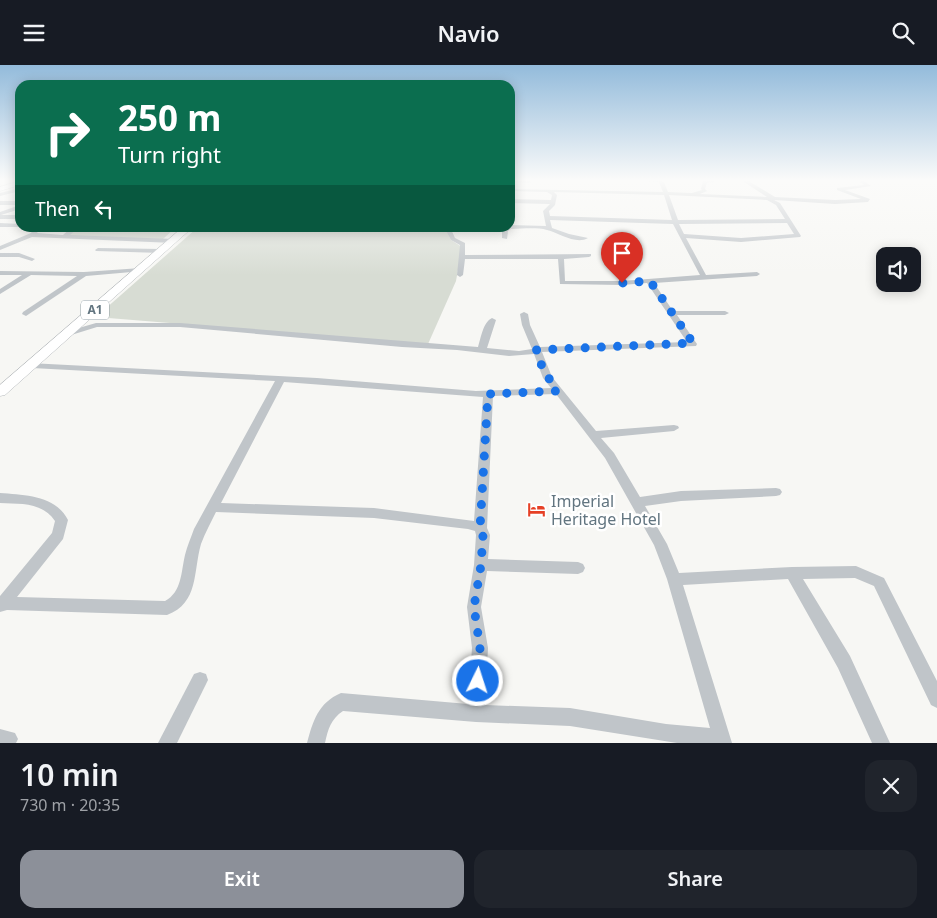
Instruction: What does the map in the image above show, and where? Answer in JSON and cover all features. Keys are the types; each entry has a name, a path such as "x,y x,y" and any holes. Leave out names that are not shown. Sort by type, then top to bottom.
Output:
{"highway":[{"name":"A1","path":"0,392 184,232"}],"street":[{"path":"546,212 548,228"},
{"path":"672,212 682,236 704,277"},
{"path":"682,236 741,240 798,236 792,224 787,221 782,212"},
{"path":"0,215 15,216"},
{"path":"546,218 787,221"},
{"path":"0,225 15,226"},
{"path":"515,227 548,228 568,236 585,238"},
{"path":"70,232 66,235 70,237"},
{"path":"450,232 453,239 463,244 460,275"},
{"path":"505,238 506,232"},
{"path":"0,248 33,234 37,236 174,241"},
{"path":"98,250 162,251"},
{"path":"0,255 19,255 32,259"},
{"path":"463,257 561,257 588,255"},
{"path":"561,257 562,283 650,281 756,274"},
{"path":"0,273 84,274 141,270"},
{"path":"0,292 30,273"},
{"path":"26,314 84,274"},
{"path":"68,334 96,325 180,325 384,342 409,347 482,350 522,354 536,350 693,343 650,281"},
{"path":"671,313 725,313"},
{"path":"316,743 322,720 329,708 341,702 476,713 570,717 722,740 674,579 660,544 610,456 595,435 557,391 543,369 524,315"},
{"path":"83,320 96,325"},
{"path":"482,350 492,320"},
{"path":"32,365 281,379 488,394 557,391"},
{"path":"2,605 167,608 180,600 187,588 194,547 213,507 281,379"},
{"path":"476,713 480,648 474,607 481,565 483,535 480,528 488,394"},
{"path":"595,435 674,428"},
{"path":"637,502 681,496 776,492"},
{"path":"0,498 30,500 55,509 62,520 58,535 2,605"},
{"path":"213,507 374,513 469,524 480,528"},
{"path":"481,565 578,568"},
{"path":"674,579 856,572 879,582 937,699"},
{"path":"792,573 844,662 881,743"},
{"path":"167,743 200,680"}],"shaded area":[{"path":"72,232 171,232 163,239 71,236 69,234"},
{"path":"192,232 447,232 451,240 462,247 456,281 428,344 96,317"}],"place":[{"name":"Imperial Heritage Hotel","path":"537,510"}],"route":[{"path":"478,681 480,648 474,607 481,565 483,535 480,528 488,394 557,391 548,379 536,350 693,343 678,325 650,281 622,283"}]}
